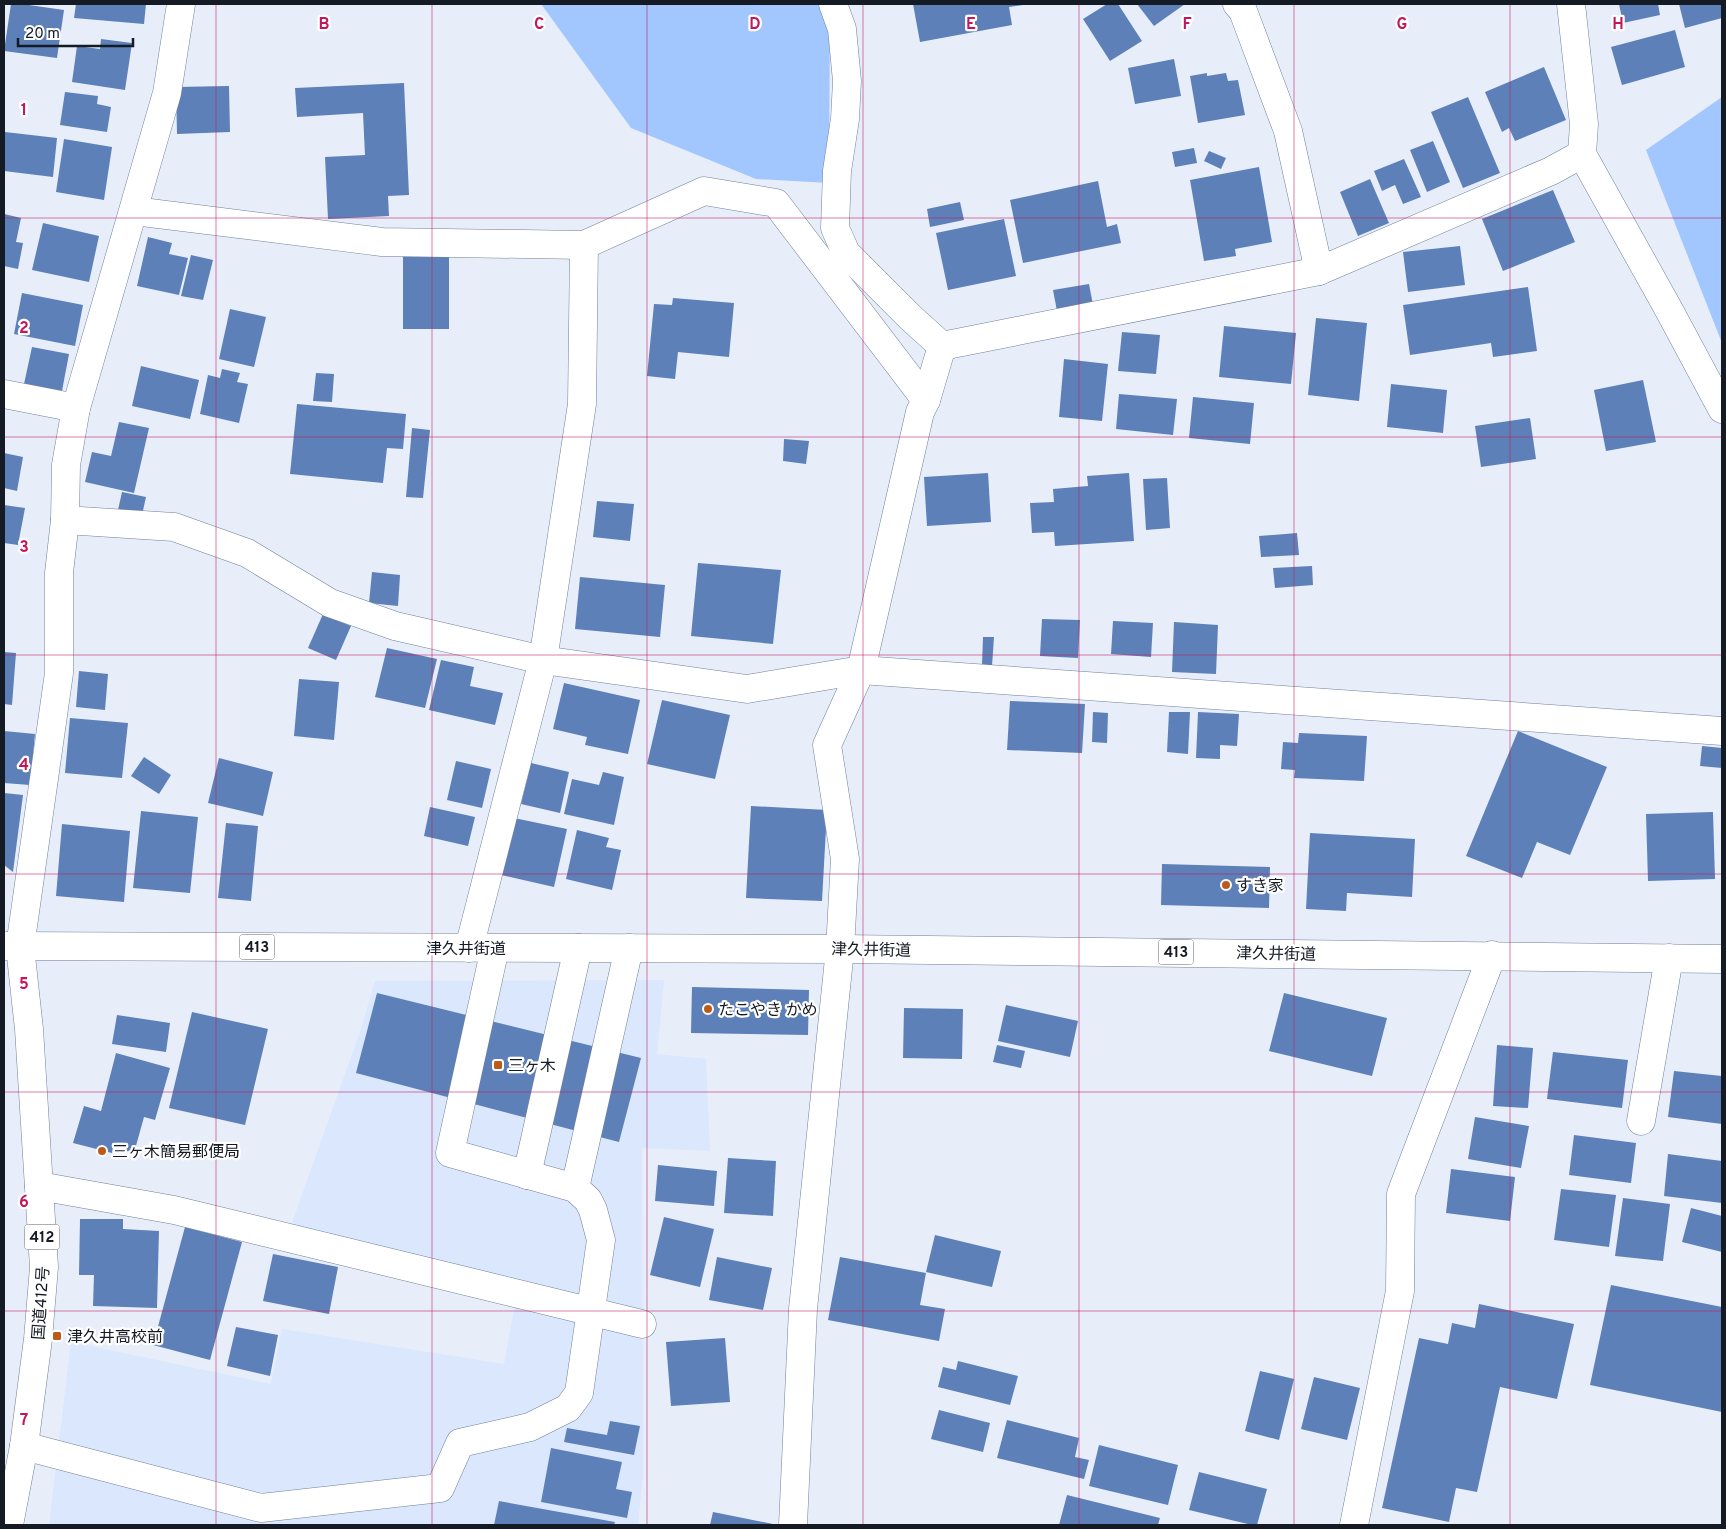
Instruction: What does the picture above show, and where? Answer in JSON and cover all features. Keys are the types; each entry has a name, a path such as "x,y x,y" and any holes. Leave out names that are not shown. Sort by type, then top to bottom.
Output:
{"main road":[{"name":"国道412号","path":"10,1525 24,1446 38,1339 44,1267 29,1029 12,946 59,672 59,573 65,520 66,465 76,408 167,93 181,4"},
{"path":"833,4 842,29 847,80 845,119 837,171 835,228 846,253 942,346"},
{"path":"1237,4 1243,11 1288,131 1319,271"},
{"path":"1571,4 1584,124 1582,154 1670,310 1722,409"},
{"path":"942,346 1319,271 1551,171 1582,154"},
{"path":"134,211 382,242 584,246 704,191 776,203 926,400"},
{"path":"24,1446 261,1508 440,1488 460,1443 530,1427 568,1408 579,1393 600,1240 593,1210 588,1200 575,1188 450,1153 482,948 543,660 582,404 584,246"},
{"path":"793,1525 803,1309 840,948 845,860 827,745 861,670 920,412 926,400 942,346"},
{"path":"4,394 76,408"},
{"path":"65,520 174,526 247,552 330,603 395,626 543,660 747,689 861,670 1722,731"},
{"path":"4,924 12,946"},
{"name":"津久井街道","path":"12,946 840,948 1722,959"},
{"path":"527,1175 578,948"},
{"path":"575,1188 629,948"},
{"path":"1354,1525 1400,1291 1400,1194 1492,955"},
{"path":"1641,1121 1669,958"},
{"path":"39,1186 174,1210 642,1324"}],"shaded area":[{"path":"541,4 830,4 829,183 756,179 631,128"},
{"path":"1722,97 1722,343 1646,150"},
{"path":"664,980 657,1054 706,1059 710,1151 642,1148 643,1475 638,1525 49,1525 71,1342 271,1384 282,1329 504,1364 517,1293 289,1231 361,1029 375,981"}],"building":[{"path":"11,4 64,10 57,58 4,51"},
{"path":"76,4 146,4 144,24 74,18"},
{"path":"913,4 1023,5 1009,7 1012,25 920,42"},
{"path":"1107,4 1118,4 1142,41 1110,61 1083,19"},
{"path":"1137,4 1185,4 1154,26"},
{"path":"1619,4 1658,4 1660,15 1623,23"},
{"path":"1679,4 1722,4 1722,18 1685,28"},
{"path":"1675,30 1685,67 1622,85 1611,47"},
{"path":"101,39 132,43 125,90 72,82 77,46 100,49"},
{"path":"1174,59 1181,96 1135,104 1128,68"},
{"path":"1544,67 1566,120 1515,141 1509,128 1502,132 1485,92"},
{"path":"1207,73 1207,76 1226,73 1228,81 1238,80 1245,115 1198,123 1190,76"},
{"path":"404,83 409,195 388,196 389,216 328,219 325,157 365,155 363,113 297,117 295,88"},
{"path":"229,86 230,132 177,134 176,87"},
{"path":"65,92 98,96 97,104 111,107 107,132 60,125"},
{"path":"1468,97 1500,173 1463,188 1431,112"},
{"path":"5,132 57,138 53,177 4,171"},
{"path":"64,139 112,147 104,200 56,192"},
{"path":"1433,141 1450,182 1427,192 1410,150"},
{"path":"1194,148 1197,163 1175,167 1172,152"},
{"path":"1209,151 1226,158 1221,169 1204,161"},
{"path":"1404,159 1421,197 1403,204 1395,185 1382,191 1374,171"},
{"path":"1259,167 1272,242 1235,249 1236,256 1204,261 1190,180"},
{"path":"1370,179 1389,223 1358,236 1340,192"},
{"path":"1098,181 1107,227 1117,224 1121,243 1023,263 1010,200"},
{"path":"1553,190 1575,242 1503,271 1482,219"},
{"path":"960,202 964,220 930,227 927,209"},
{"path":"4,214 21,218 16,242 23,243 18,269 4,266"},
{"path":"1004,219 1016,276 948,290 936,233"},
{"path":"43,223 99,236 89,282 32,270"},
{"path":"148,237 172,243 169,254 188,258 179,295 137,286"},
{"path":"1460,246 1465,285 1408,292 1403,252"},
{"path":"403,253 449,253 449,329 403,329"},
{"path":"191,255 213,260 203,300 181,296"},
{"path":"1089,284 1093,305 1057,311 1053,290"},
{"path":"1528,287 1537,351 1493,357 1491,343 1410,355 1403,305"},
{"path":"22,293 83,305 75,346 14,334"},
{"path":"673,298 734,303 729,357 678,352 675,379 647,376 654,304 672,305"},
{"path":"230,309 266,317 254,367 219,359"},
{"path":"1316,318 1367,323 1359,401 1308,395"},
{"path":"1224,326 1296,333 1291,384 1219,377"},
{"path":"1122,332 1160,335 1156,374 1118,371"},
{"path":"32,347 69,354 62,391 24,384"},
{"path":"1064,359 1108,364 1102,421 1059,417"},
{"path":"141,366 199,380 190,419 132,406"},
{"path":"222,369 240,373 237,382 248,384 239,423 200,414 208,375 220,378"},
{"path":"316,373 334,374 332,402 313,401"},
{"path":"1643,380 1656,442 1606,451 1594,390"},
{"path":"1391,384 1447,390 1443,433 1387,427"},
{"path":"1119,394 1177,399 1173,435 1116,429"},
{"path":"1193,397 1254,403 1250,444 1189,438"},
{"path":"297,404 406,414 403,449 387,448 383,483 290,474"},
{"path":"1530,418 1536,459 1481,467 1475,426"},
{"path":"119,422 149,428 134,493 85,482 92,452 111,456"},
{"path":"412,428 430,430 423,498 406,497"},
{"path":"784,439 809,441 806,464 783,461"},
{"path":"4,453 23,457 17,491 4,488"},
{"path":"988,473 991,522 927,526 924,477"},
{"path":"1129,473 1134,541 1055,546 1054,532 1032,533 1030,503 1054,502 1053,489 1088,486 1087,476"},
{"path":"1167,478 1170,528 1146,530 1143,479"},
{"path":"122,492 146,497 142,515 118,510"},
{"path":"597,501 634,504 630,541 593,537"},
{"path":"4,505 25,508 18,545 4,543"},
{"path":"1297,533 1299,555 1261,557 1259,536"},
{"path":"698,563 781,570 773,644 691,636"},
{"path":"1312,566 1313,585 1275,588 1273,568"},
{"path":"372,572 400,575 398,606 369,603"},
{"path":"580,577 665,585 660,637 575,629"},
{"path":"323,614 351,626 336,660 308,648"},
{"path":"1042,619 1080,620 1078,658 1040,656"},
{"path":"1113,621 1153,623 1151,657 1111,654"},
{"path":"1174,622 1218,625 1216,674 1172,672"},
{"path":"983,637 994,637 992,666 982,665"},
{"path":"387,648 437,659 425,708 375,697"},
{"path":"4,652 16,653 12,705 4,704"},
{"path":"441,660 474,667 470,686 503,693 495,725 429,710"},
{"path":"79,671 108,674 105,710 76,707"},
{"path":"299,679 339,682 334,740 294,736"},
{"path":"564,683 640,700 628,754 585,745 587,737 553,729"},
{"path":"662,700 730,715 715,779 647,764"},
{"path":"1010,701 1085,704 1082,753 1007,750"},
{"path":"1093,712 1108,713 1107,743 1092,742"},
{"path":"1169,712 1190,712 1188,754 1167,752"},
{"path":"1198,712 1239,714 1237,746 1220,745 1220,759 1196,758"},
{"path":"70,718 128,723 122,778 65,773"},
{"path":"4,731 35,734 30,785 4,783"},
{"path":"1518,731 1607,767 1570,855 1537,842 1522,878 1466,856"},
{"path":"1299,733 1367,736 1364,781 1294,778 1295,770 1281,769 1283,742 1298,743"},
{"path":"1702,746 1722,748 1722,768 1700,766"},
{"path":"144,757 171,775 159,794 131,776"},
{"path":"219,758 273,772 263,816 208,803"},
{"path":"456,761 491,769 482,808 447,800"},
{"path":"531,763 569,772 560,813 521,804"},
{"path":"603,772 624,777 614,825 564,814 572,779 599,785"},
{"path":"4,793 23,795 13,872 4,865"},
{"path":"751,806 827,810 822,901 746,898"},
{"path":"430,807 475,817 468,846 424,836"},
{"path":"141,811 198,817 190,893 133,888"},
{"path":"1713,812 1715,879 1648,881 1646,814"},
{"path":"514,818 567,829 554,887 501,875"},
{"path":"226,823 258,826 251,901 218,898"},
{"path":"62,824 130,831 124,902 56,896"},
{"path":"577,830 609,838 606,847 621,850 612,890 566,879"},
{"path":"1310,833 1415,839 1412,897 1347,893 1346,911 1306,909"},
{"path":"1162,864 1270,867 1269,908 1161,905"},
{"path":"692,987 809,990 808,1035 691,1033"},
{"name":"三ヶ木","path":"377,993 641,1058 619,1142 356,1073"},
{"path":"1284,993 1387,1018 1372,1076 1269,1051"},
{"path":"1006,1005 1078,1021 1070,1057 998,1041"},
{"path":"904,1008 963,1009 962,1059 903,1058"},
{"path":"192,1012 268,1029 245,1125 169,1108"},
{"path":"117,1015 170,1023 166,1052 112,1044"},
{"path":"997,1045 1025,1051 1021,1068 993,1062"},
{"path":"1497,1045 1533,1048 1528,1108 1493,1106"},
{"path":"1553,1052 1628,1060 1622,1108 1547,1099"},
{"path":"116,1053 170,1068 155,1120 144,1117 134,1153 113,1147 112,1153 73,1143 84,1106 101,1111"},
{"path":"1674,1071 1722,1076 1722,1124 1668,1117"},
{"path":"1475,1117 1529,1126 1521,1168 1468,1159"},
{"path":"1574,1135 1636,1143 1631,1183 1569,1175"},
{"path":"1668,1154 1722,1161 1722,1203 1664,1196"},
{"path":"728,1158 776,1161 773,1216 724,1213"},
{"path":"658,1165 717,1171 714,1206 655,1201"},
{"path":"1451,1169 1515,1177 1510,1221 1446,1213"},
{"path":"1561,1189 1616,1195 1609,1247 1554,1240"},
{"path":"1623,1198 1670,1204 1663,1261 1615,1256"},
{"path":"1691,1208 1722,1216 1722,1252 1682,1242"},
{"path":"664,1217 714,1229 700,1287 650,1275"},
{"path":"80,1219 123,1219 123,1229 159,1231 157,1308 93,1306 94,1275 79,1275"},
{"path":"185,1227 242,1242 210,1360 153,1345"},
{"path":"935,1235 1001,1251 992,1287 926,1272"},
{"path":"273,1254 338,1267 329,1314 263,1301"},
{"path":"717,1257 772,1268 763,1310 709,1300"},
{"path":"840,1257 926,1273 920,1305 945,1309 939,1341 828,1320"},
{"path":"1611,1285 1722,1307 1722,1412 1590,1385"},
{"path":"1479,1304 1574,1324 1557,1399 1500,1387 1477,1492 1456,1488 1449,1522 1382,1508 1419,1338 1448,1344 1452,1323 1475,1328"},
{"path":"236,1327 278,1335 270,1376 227,1366"},
{"path":"725,1338 730,1402 671,1406 666,1342"},
{"path":"958,1361 1018,1376 1010,1405 938,1387 943,1367 956,1370"},
{"path":"1260,1371 1294,1379 1279,1440 1245,1431"},
{"path":"1314,1377 1360,1388 1347,1440 1301,1429"},
{"path":"939,1410 990,1423 983,1452 931,1439"},
{"path":"1007,1420 1079,1438 1075,1457 1089,1460 1084,1479 997,1458"},
{"path":"610,1421 640,1426 634,1455 564,1442 567,1428 607,1435"},
{"path":"1099,1445 1178,1465 1168,1505 1089,1486"},
{"path":"551,1448 622,1462 616,1489 632,1492 627,1518 541,1502"},
{"path":"1199,1472 1267,1489 1257,1525 1189,1510"},
{"path":"1067,1495 1160,1518 1158,1525 1059,1525"},
{"path":"499,1501 615,1522 614,1525 494,1525"},
{"path":"713,1512 773,1524 710,1525"}],"place":[{"name":"すき家","path":"1226,885"},
{"name":"たこやき かめ","path":"708,1009"},
{"name":"三ヶ木","path":"498,1065"},
{"name":"三ヶ木簡易郵便局","path":"102,1151"},
{"name":"津久井高校前","path":"57,1336"}]}
